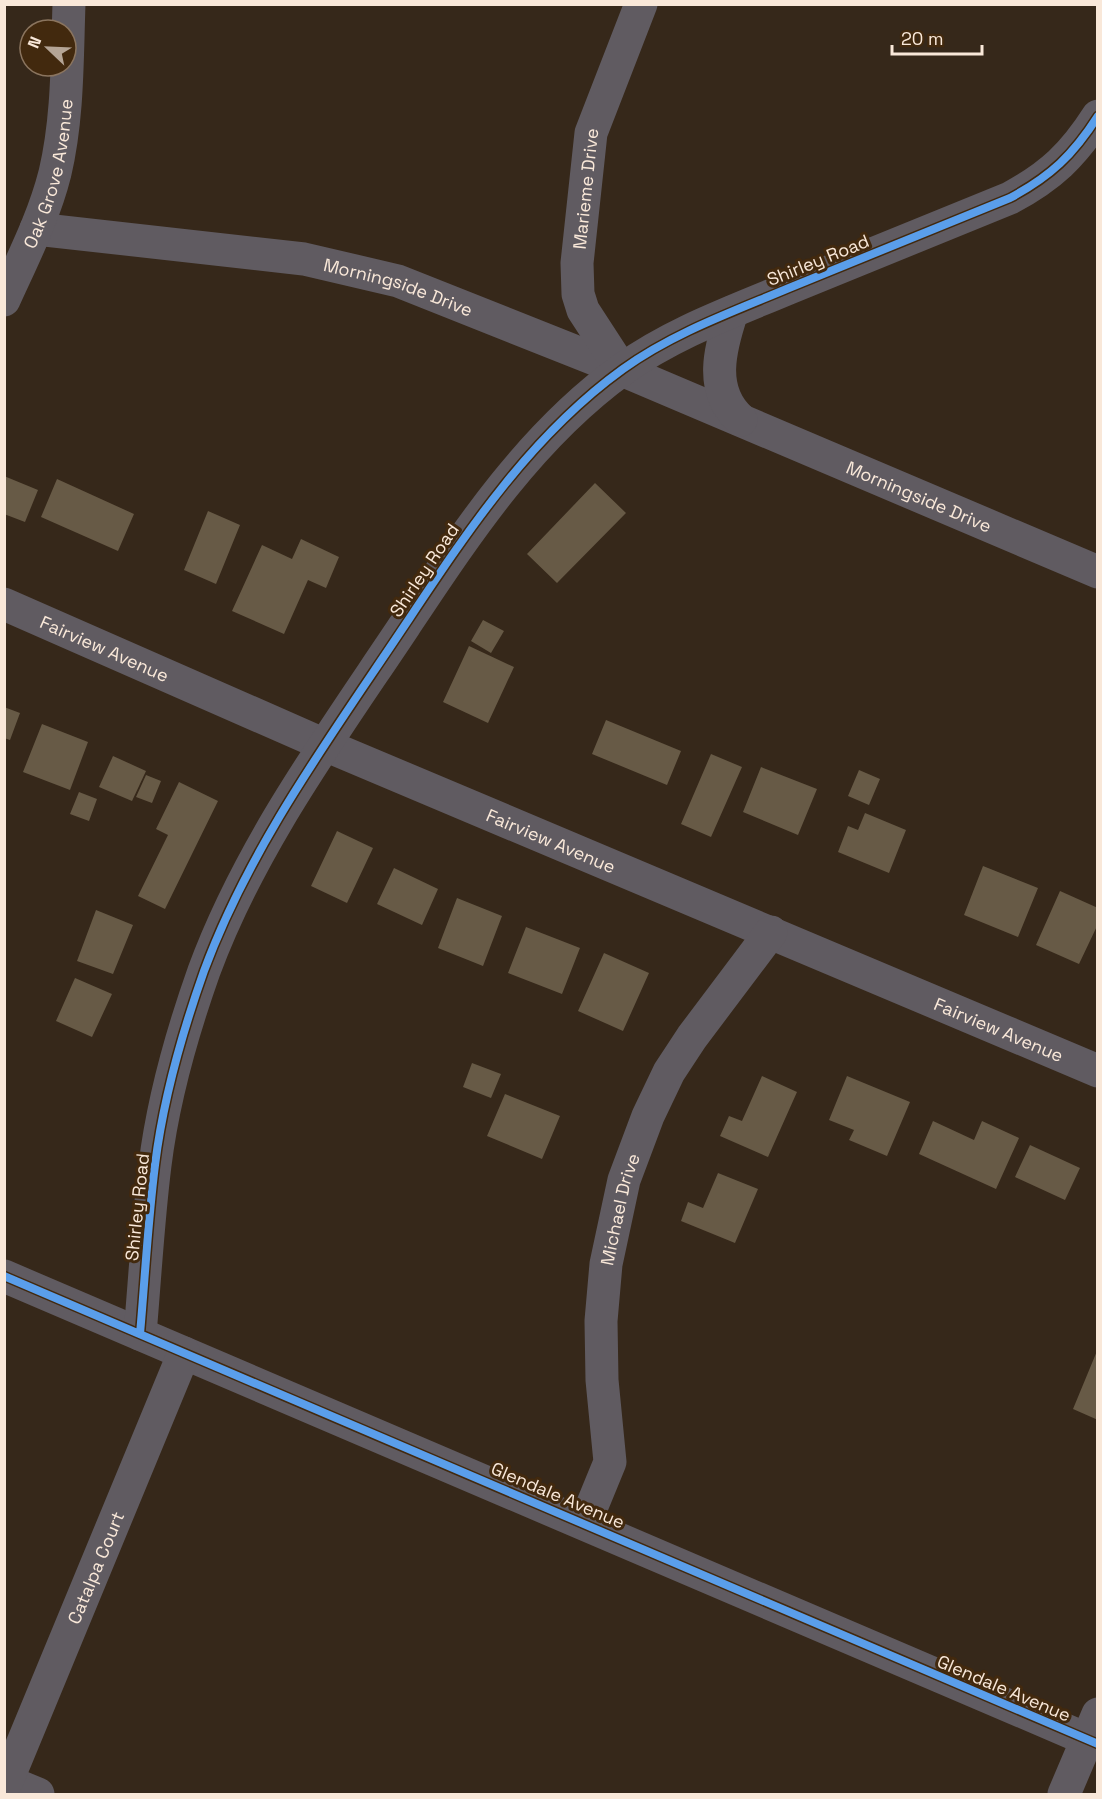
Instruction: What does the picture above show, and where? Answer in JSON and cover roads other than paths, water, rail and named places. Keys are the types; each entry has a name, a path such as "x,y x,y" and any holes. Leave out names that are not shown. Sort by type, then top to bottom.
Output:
{"street":[{"name":"Oak Grove Avenue","path":"4,300 36,230 56,171 65,98 69,4"},
{"name":"Marieme Drive","path":"622,370 582,310 578,294 577,263 591,133 641,4"},
{"name":"Shirley Road","path":"140,1334 155,1162 177,1059 209,959 239,893 274,825 452,555 501,486 575,410 622,370 679,336 732,312 1010,198 1036,184 1078,147 1098,116"},
{"name":"Morningside Drive","path":"36,230 290,257 398,281 622,370 1098,572"},
{"path":"732,312 720,350 720,375 725,398 741,420"},
{"name":"Fairview Avenue","path":"4,604 325,746 1098,1071"},
{"name":"Michael Drive","path":"585,1523 610,1462 602,1380 602,1321 608,1253 624,1180 648,1116 669,1072 692,1037 771,932"},
{"name":"Glendale Avenue","path":"4,1276 585,1523 1094,1733"},
{"name":"Catalpa Court","path":"6,1781 184,1353"},
{"path":"1064,1794 1094,1733"},
{"path":"6,1781 38,1794"}]}
